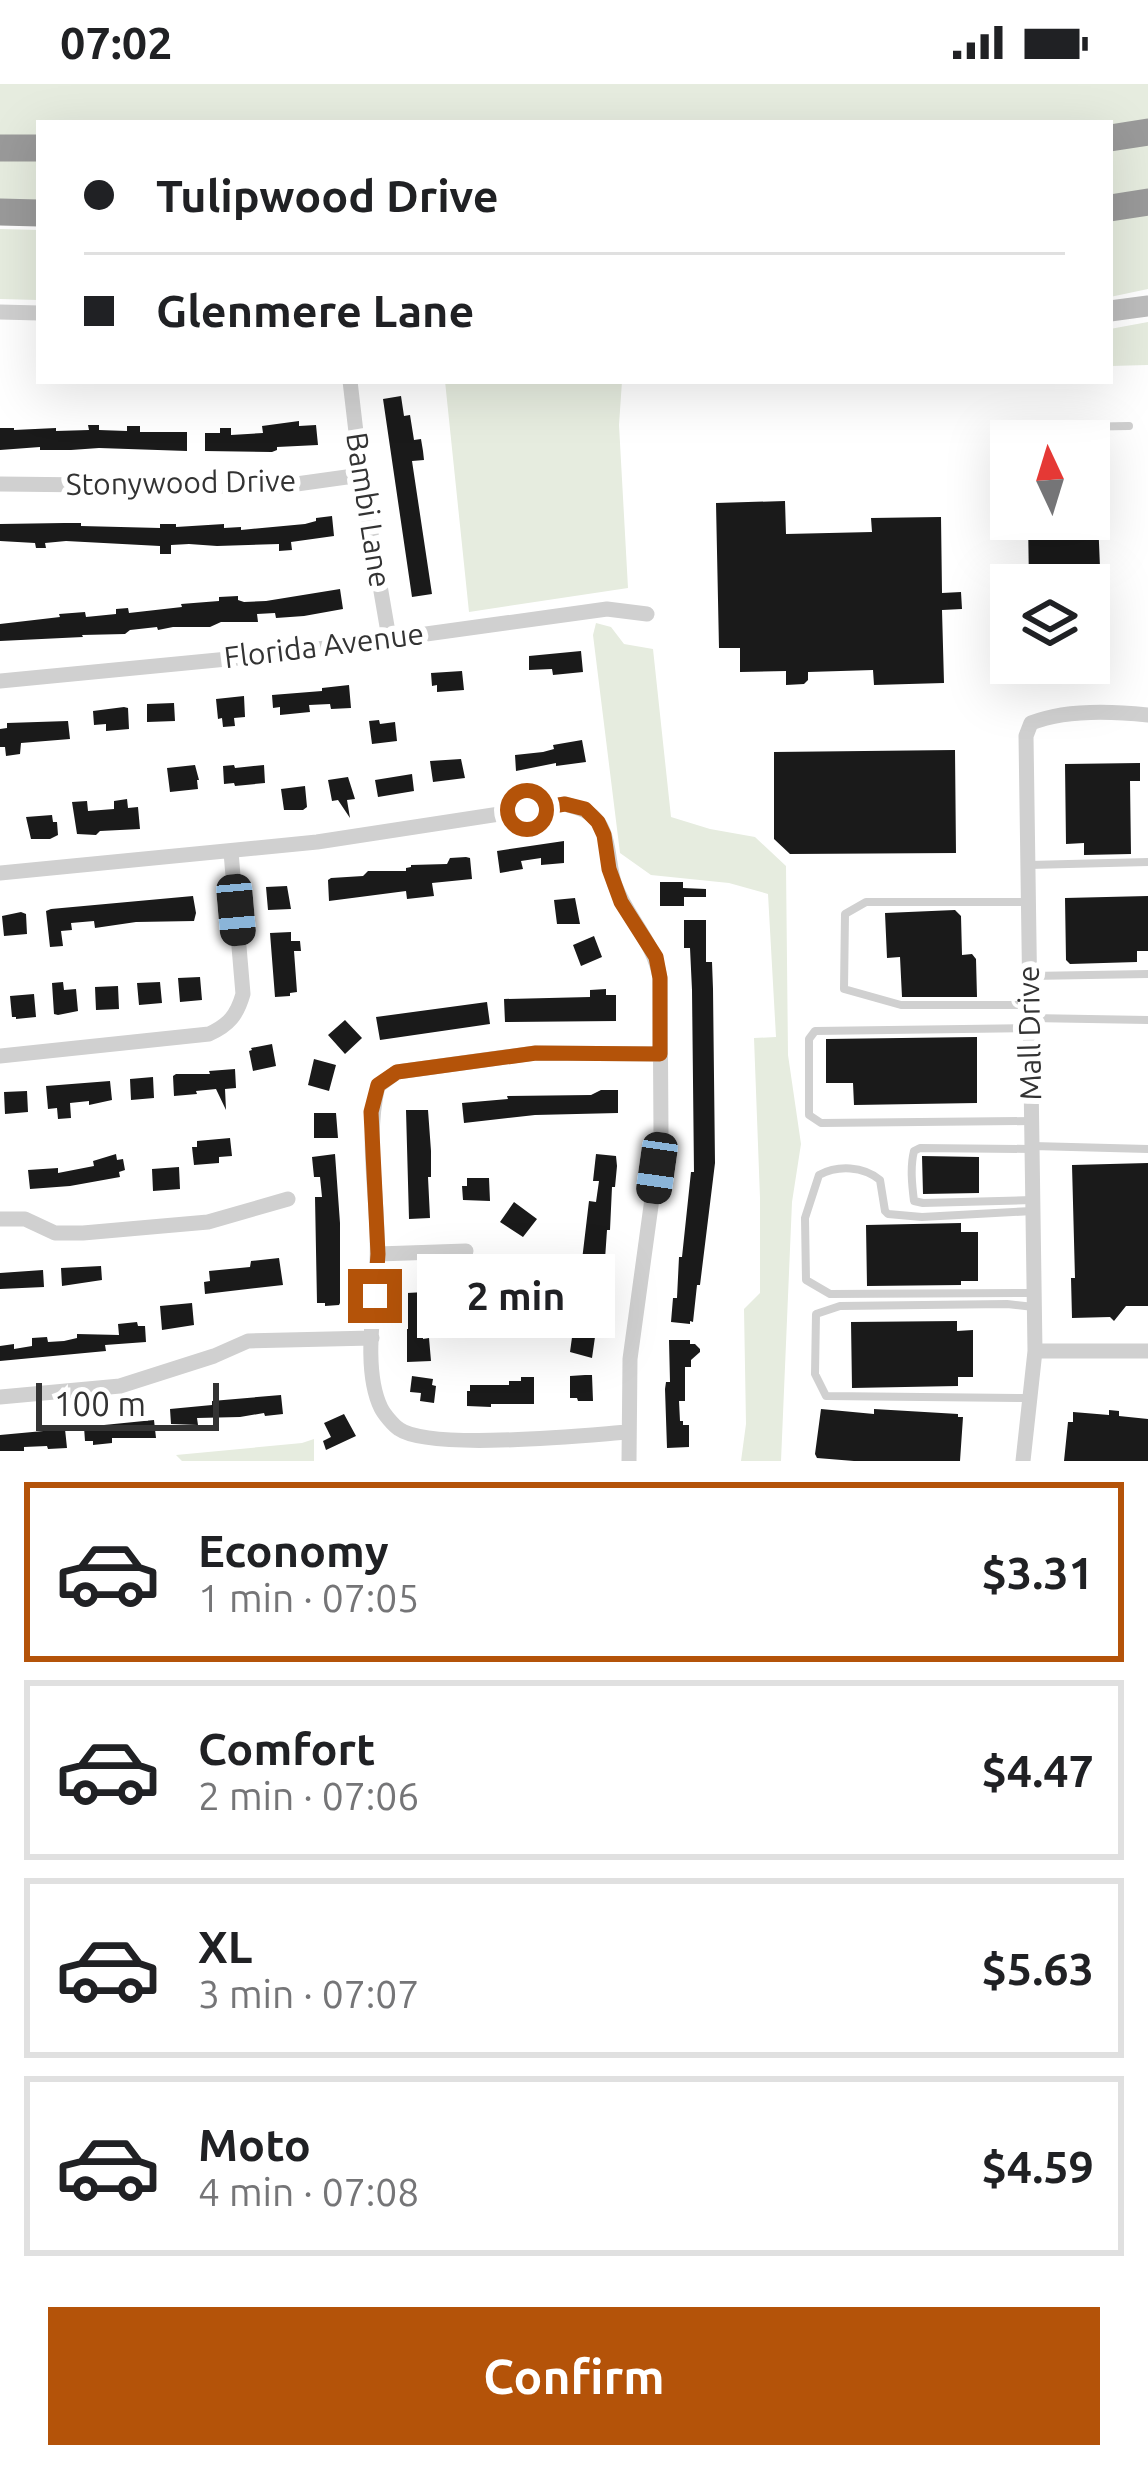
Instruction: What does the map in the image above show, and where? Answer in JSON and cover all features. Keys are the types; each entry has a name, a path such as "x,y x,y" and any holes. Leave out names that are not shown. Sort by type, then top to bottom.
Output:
{"highway":[{"path":"1113,138 1148,132"},
{"path":"0,148 36,148"},
{"path":"1113,208 1148,202"},
{"path":"0,212 36,213"}],"street":[{"path":"1113,311 1148,306"},
{"path":"0,312 36,313"},
{"name":"Bambi Lane","path":"350,384 389,638"},
{"name":"Stonywood Drive","path":"0,484 275,487 362,475"},
{"name":"Florida Avenue","path":"0,681 289,653 607,609 647,614"},
{"name":"Mall Drive","path":"1022,1461 1035,1351 1026,736 1031,723 1059,715 1148,715"},
{"path":"0,874 317,842 565,804 585,809 604,835 621,902 656,957 660,978 661,1133 630,1359 629,1461"},
{"path":"0,1056 209,1034 224,1028 237,1013 243,994 231,852"},
{"path":"629,1432 464,1441 425,1438 400,1430 382,1411 374,1386 372,1338 378,1254 371,1112 378,1085 397,1072 536,1053 660,1054"},
{"path":"0,1219 25,1220 55,1233 83,1234 208,1222 288,1199"},
{"path":"378,1254 466,1251"},
{"path":"0,1397 121,1386 248,1341 372,1338"},
{"path":"1035,1351 1148,1351"}],"lane":[{"path":"1110,426 1129,426"},
{"path":"1027,865 1148,862"},
{"path":"1028,902 866,902 845,914 844,988 901,1005 1030,1017 1148,1020"},
{"path":"1029,976 1148,974"},
{"path":"1030,1017 815,1031 808,1039 808,1114 821,1123 1031,1121"},
{"path":"1032,1206 914,1201 914,1151 1148,1150"},
{"path":"1032,1206 922,1216 888,1214 880,1180 868,1171 824,1171 810,1200 805,1236 806,1280 830,1294 1034,1300"},
{"path":"1029,1398 826,1396 815,1374 816,1314 840,1306 1034,1300"}],"shaded area":[{"path":"0,84 1148,84 1148,125 1113,131 1113,120 36,120 36,141 0,141"},
{"path":"1148,143 1148,193 1113,198 1113,149"},
{"path":"0,157 36,158 36,204 0,204"},
{"path":"1148,211 1148,289 1113,296 1113,217"},
{"path":"0,229 36,230 36,300 0,299"},
{"path":"1148,322 1148,365 1113,366 1113,328"},
{"path":"445,384 622,384 619,425 628,588 469,612"},
{"path":"596,623 611,627 624,644 653,649 671,817 755,837 786,866 788,1055 801,1144 792,1202 781,1461 741,1461 746,1424 744,1309 760,1293 754,1038 776,1037 768,894 729,883 651,875 620,853 593,635"},
{"path":"314,1439 314,1461 182,1461 176,1455 302,1443"}],"building":[{"path":"401,396 404,416 410,415 414,440 421,439 423,451 424,460 412,461 432,594 412,597 383,399"},
{"path":"299,421 299,426 316,425 318,445 277,447 272,452 205,451 205,433 220,433 220,428 231,428 231,435 263,433 262,426"},
{"path":"88,425 99,425 99,430 127,431 127,426 140,426 140,432 187,432 187,451 0,450 0,428 89,430"},
{"path":"785,501 786,534 872,532 871,518 941,517 942,593 961,592 962,609 942,610 944,683 874,685 873,670 808,672 804,684 786,685 786,671 740,672 740,648 719,648 716,503"},
{"path":"332,516 334,536 291,542 292,550 279,551 279,544 189,544 171,545 171,554 160,554 160,546 66,541 36,548 35,543 0,541 0,524 160,528 160,524 224,524 224,528 241,530 305,524"},
{"path":"1028,540 1099,540 1100,564 1029,564"},
{"path":"340,589 343,609 304,616 257,614 258,622 0,641 0,624 59,614 85,612 86,617 128,608 129,613 219,601 219,597 266,601"},
{"path":"581,651 583,672 553,675 552,669 529,670 529,656"},
{"path":"462,671 464,690 437,692 437,685 432,686 431,673"},
{"path":"349,685 351,708 309,705 310,712 280,715 280,707 273,708 272,695"},
{"path":"244,696 245,717 234,718 235,726 223,727 216,699"},
{"path":"174,703 175,721 147,722 147,704"},
{"path":"128,708 129,729 106,731 106,724 94,725 93,711"},
{"path":"68,721 70,739 21,743 20,754 6,756 5,747 0,747 0,729 7,728 7,723"},
{"path":"369,721 380,724 395,722 397,741 372,744"},
{"path":"582,740 586,762 516,771 515,755"},
{"path":"955,750 956,853 790,854 774,839 774,752"},
{"path":"461,759 465,778 433,782 430,761"},
{"path":"1140,763 1140,781 1130,781 1131,854 1084,855 1084,843 1066,844 1065,764"},
{"path":"195,765 198,789 170,792 167,768"},
{"path":"264,765 265,783 224,784 223,766"},
{"path":"412,774 414,791 378,797 375,780"},
{"path":"348,777 355,799 347,800 350,818 338,800 332,801 328,780"},
{"path":"305,786 307,807 284,810 281,789"},
{"path":"127,799 128,808 138,807 140,829 77,834 72,802 87,801 88,811 114,809 114,801"},
{"path":"52,815 58,835 31,839 26,817"},
{"path":"564,841 564,863 541,865 541,858 521,861 523,869 500,873 497,851"},
{"path":"466,857 472,879 432,883 434,896 407,899 406,891 329,901 331,878 406,871 411,865 447,864 450,858"},
{"path":"660,882 706,889 706,897 684,897 684,906 660,906"},
{"path":"287,886 291,909 268,910 266,887"},
{"path":"193,896 194,921 95,928 94,921 71,923 72,930 61,931 63,946 50,947 46,911 51,909"},
{"path":"1148,896 1148,951 1137,951 1137,962 1070,964 1066,960 1065,898"},
{"path":"575,898 580,924 557,924 554,900"},
{"path":"955,910 961,916 962,955 972,954 976,959 977,997 902,997 900,957 887,958 885,913"},
{"path":"26,914 27,934 4,936 2,916"},
{"path":"684,920 706,920 706,962 712,962 713,989 715,1163 700,1285 690,1324 671,1322 694,1172 692,990"},
{"path":"291,932 291,941 300,941 301,951 294,951 297,992 275,997 270,933"},
{"path":"594,936 602,957 581,966 573,945"},
{"path":"200,977 202,1000 180,1002 178,978"},
{"path":"63,982 64,990 76,989 78,1011 58,1015 54,1014 52,983"},
{"path":"160,982 162,1003 139,1005 137,983"},
{"path":"118,986 119,1009 96,1010 95,987"},
{"path":"606,989 606,995 616,995 616,1021 505,1022 504,999 590,997 590,990"},
{"path":"34,994 36,1017 12,1017 10,996"},
{"path":"487,1002 490,1024 380,1040 376,1017"},
{"path":"345,1020 362,1038 345,1054 328,1035"},
{"path":"977,1037 977,1103 854,1105 853,1083 826,1083 826,1039"},
{"path":"272,1044 276,1066 253,1071 251,1048"},
{"path":"314,1059 336,1065 329,1091 308,1085"},
{"path":"235,1069 236,1088 225,1089 226,1110 216,1089 174,1096 176,1074"},
{"path":"153,1077 154,1098 131,1100 130,1079"},
{"path":"110,1081 112,1100 70,1103 71,1118 58,1119 57,1108 48,1109 46,1086"},
{"path":"618,1090 618,1113 464,1123 462,1103 507,1096 591,1095"},
{"path":"27,1091 28,1112 5,1114 4,1092"},
{"path":"406,1110 428,1110 430,1218 409,1219"},
{"path":"314,1113 336,1113 338,1138 314,1138"},
{"path":"230,1138 232,1156 219,1157 219,1163 194,1165 192,1147 197,1147 197,1141"},
{"path":"116,1154 117,1160 123,1159 125,1170 119,1172 120,1177 30,1189 28,1170 58,1168 58,1173 94,1166 93,1161"},
{"path":"335,1154 340,1303 325,1306 317,1303 315,1197 322,1197 312,1157"},
{"path":"596,1154 616,1156 617,1166 592,1358 570,1352 573,1330 577,1330 589,1201 596,1202 599,1181 593,1181"},
{"path":"922,1156 979,1157 979,1193 923,1194"},
{"path":"1148,1163 1148,1306 1126,1306 1114,1321 1110,1317 1072,1318 1072,1165"},
{"path":"179,1167 180,1189 153,1191 152,1169"},
{"path":"467,1178 489,1178 490,1201 463,1200"},
{"path":"514,1202 537,1219 523,1237 500,1222"},
{"path":"961,1223 961,1232 978,1232 978,1281 867,1286 866,1225"},
{"path":"279,1258 283,1285 205,1294 209,1271"},
{"path":"510,1263 529,1265 525,1296 507,1294"},
{"path":"101,1266 102,1280 62,1286 61,1268"},
{"path":"43,1270 44,1287 0,1289 0,1273"},
{"path":"425,1292 425,1297 431,1296 432,1319 422,1319 423,1339 429,1338 431,1361 407,1362 407,1293"},
{"path":"496,1298 498,1322 476,1328 470,1305"},
{"path":"192,1303 194,1325 162,1330 160,1306"},
{"path":"957,1321 957,1331 973,1330 973,1377 958,1377 958,1386 852,1388 851,1322"},
{"path":"118,1324 145,1326 146,1342 105,1345 106,1351 0,1361 0,1346 32,1346 32,1338 47,1337 48,1342 77,1338 77,1334 119,1335"},
{"path":"669,1340 690,1340 700,1349 691,1367 685,1367 685,1401 679,1401 680,1421 689,1425 689,1447 667,1448"},
{"path":"592,1375 593,1401 570,1398 570,1376"},
{"path":"412,1376 433,1379 434,1403 420,1401 421,1393 410,1392"},
{"path":"521,1377 534,1377 534,1404 467,1406 470,1385 509,1385"},
{"path":"281,1395 283,1414 197,1418 198,1425 171,1424 170,1409"},
{"path":"821,1409 958,1414 963,1417 960,1461 817,1458"},
{"path":"1109,1410 1148,1419 1148,1461 1064,1461 1073,1412 1109,1415"},
{"path":"344,1414 356,1436 326,1450 323,1441 331,1437 324,1423"},
{"path":"154,1420 156,1438 112,1438 112,1443 93,1445 85,1441 84,1427"},
{"path":"65,1429 67,1448 0,1451 0,1435"}],"route":[{"path":"375,1296 378,1254 371,1112 378,1085 397,1072 536,1053 660,1054 656,957 621,902 598,822 585,809 565,804 527,810"}]}
